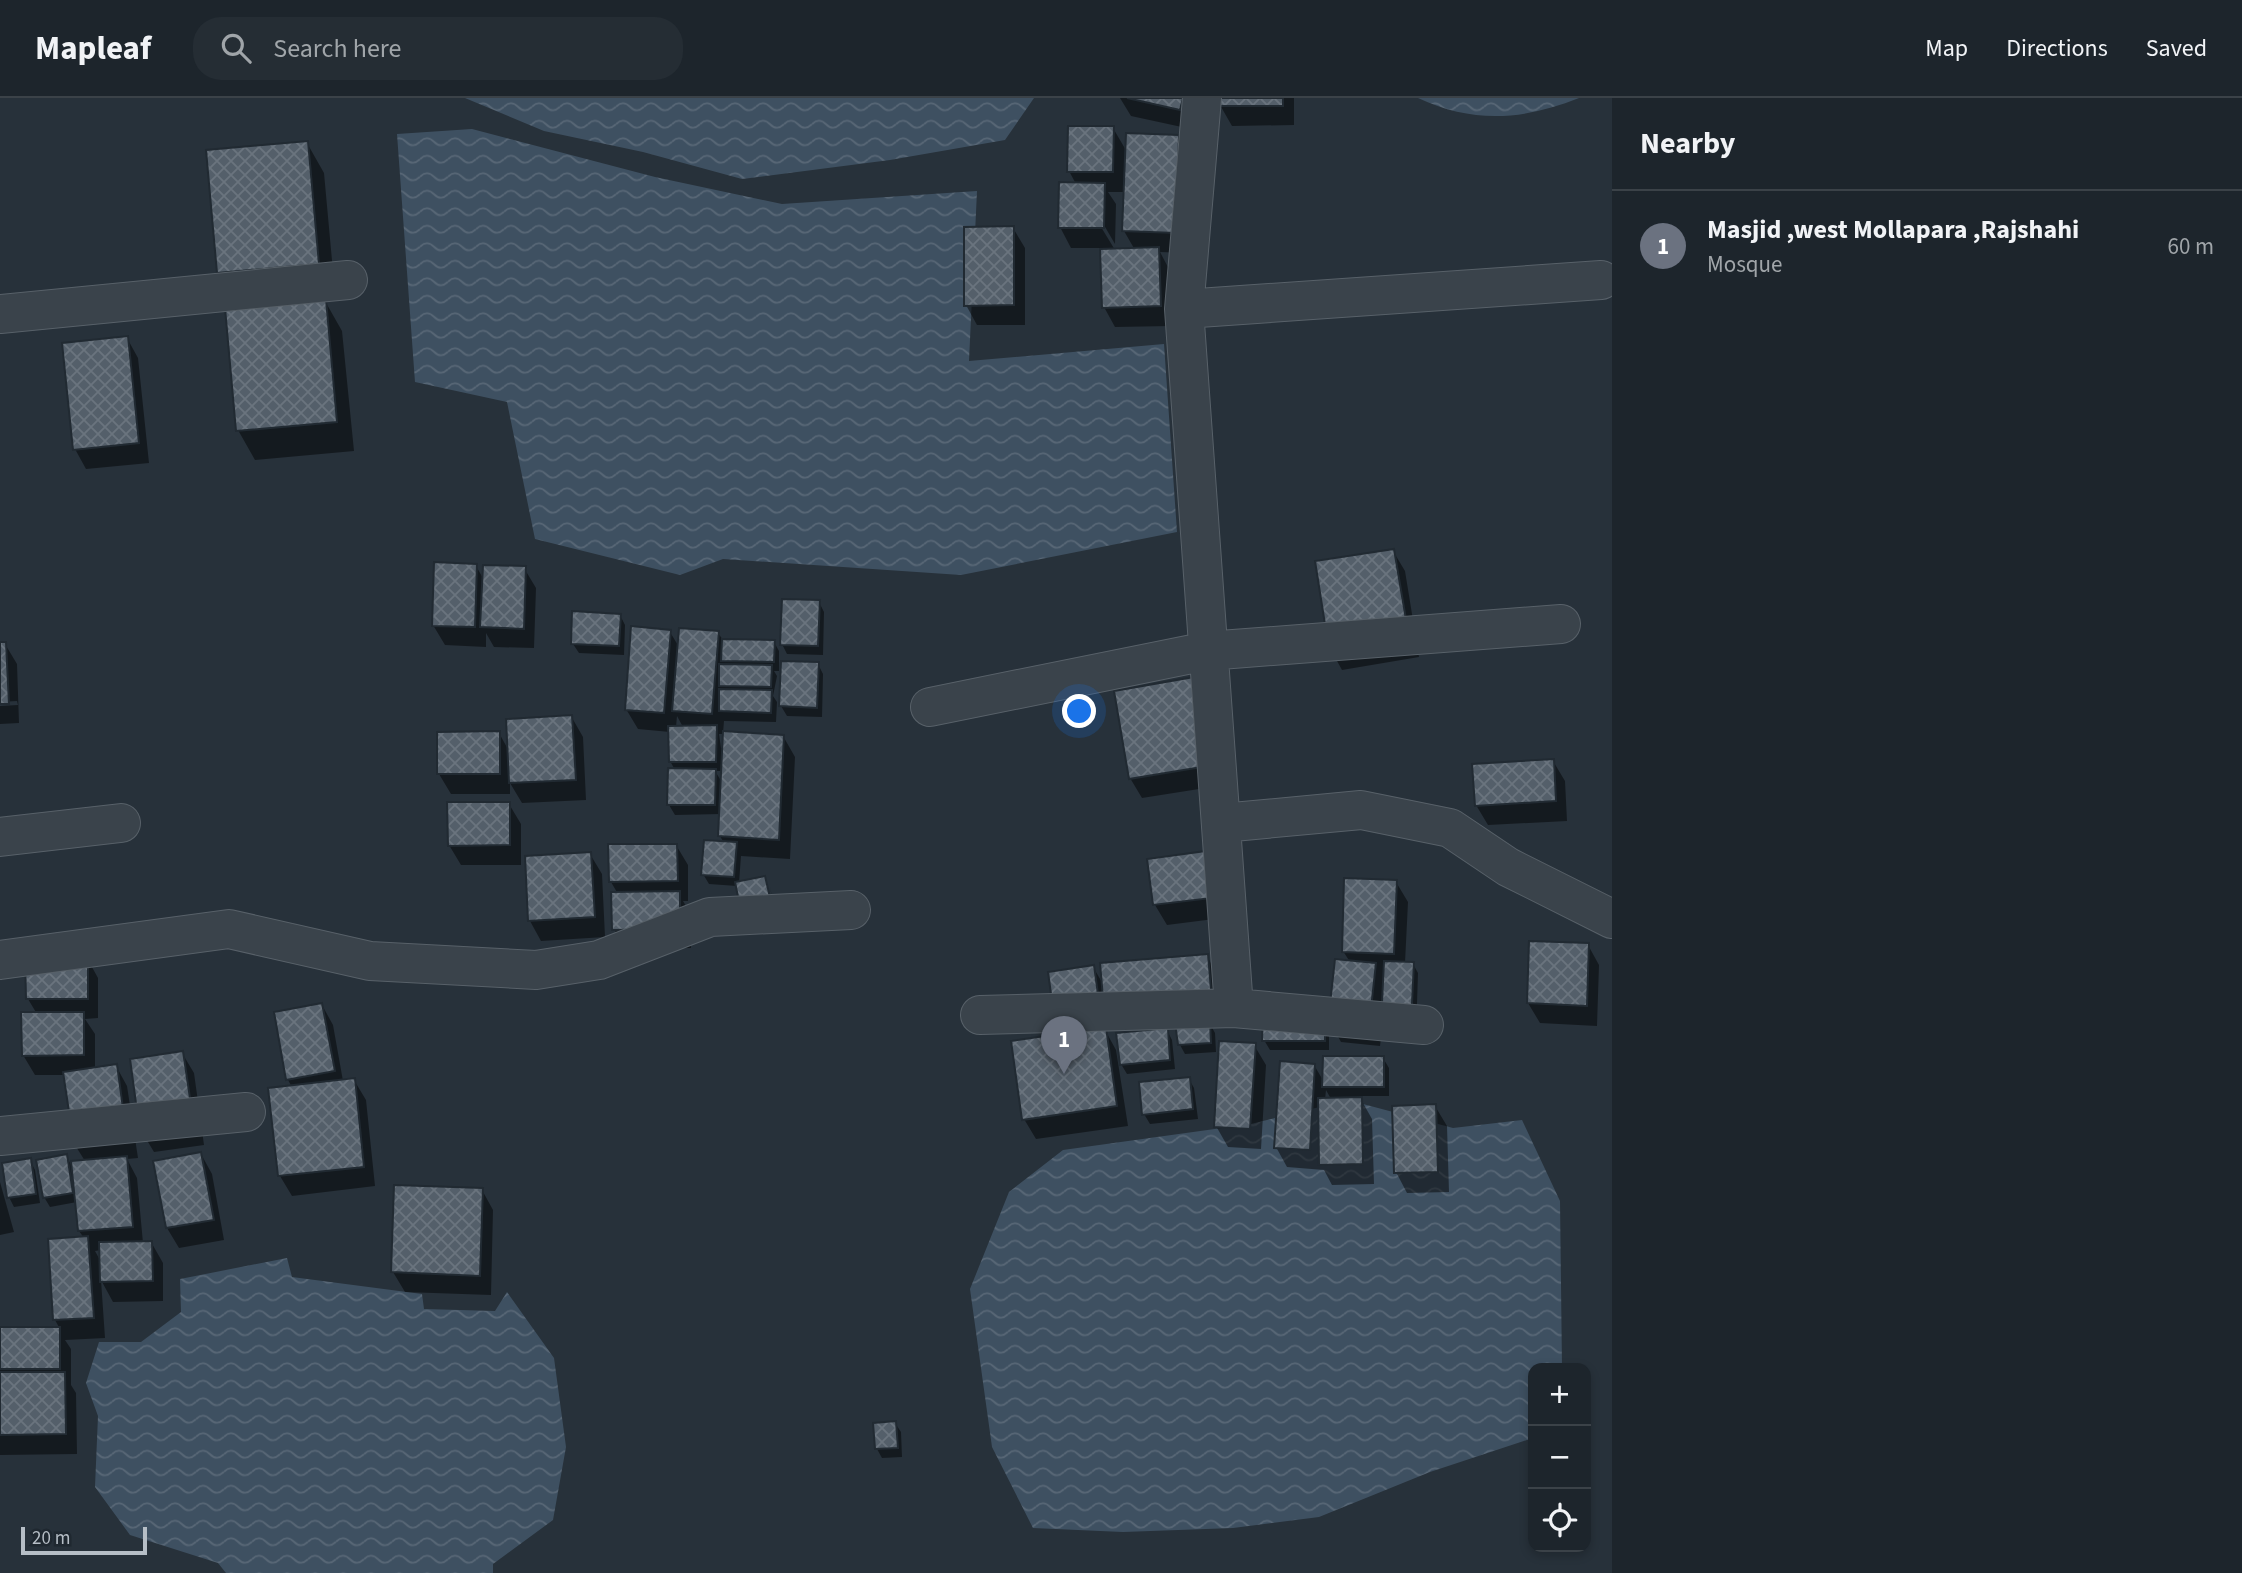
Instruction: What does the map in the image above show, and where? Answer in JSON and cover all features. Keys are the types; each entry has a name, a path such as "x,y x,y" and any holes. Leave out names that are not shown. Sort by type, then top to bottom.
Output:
{"street":[{"path":"1202,98 1184,309 1234,1008"},
{"path":"0,314 348,280"},
{"path":"1184,309 1601,280"},
{"path":"930,707 1207,651 1561,624"},
{"path":"1222,823 1361,810 1450,828 1508,867 1612,919"},
{"path":"0,836 121,822"},
{"path":"0,960 229,929 370,961 536,970 599,960 710,917 851,910"},
{"path":"980,1015 1234,1008 1424,1025"},
{"path":"0,1136 246,1112"}],"water":[{"path":"465,98 1034,98 1005,140 890,160 742,179 643,152 544,131"},
{"path":"1418,98 1579,98 1538,111 1498,116 1459,112"},
{"path":"472,129 655,177 782,204 977,191 969,361 1164,344 1177,532 961,575 723,559 680,575 535,539 507,402 415,382 397,134"},
{"path":"1348,1100 1453,1128 1522,1120 1560,1201 1562,1363 1528,1363 1528,1440 1430,1472 1319,1517 1233,1528 1123,1532 1033,1528 992,1447 970,1289 1009,1192 1063,1150 1251,1124"},
{"path":"287,1258 292,1277 422,1294 424,1309 495,1311 507,1292 554,1358 566,1447 553,1520 493,1564 493,1573 226,1573 218,1563 130,1535 95,1487 98,1416 86,1383 99,1342 141,1342 181,1312 180,1279"}],"building":[{"path":"1127,98 1183,98 1180,110"},
{"path":"1219,98 1283,98 1283,106 1219,106"},
{"path":"1068,126 1114,126 1113,172 1067,172"},
{"path":"1126,133 1179,135 1176,233 1122,231"},
{"path":"308,141 319,264 217,273 206,150"},
{"path":"1059,182 1105,183 1104,228 1058,228"},
{"path":"1014,226 1014,305 964,306 964,227"},
{"path":"1159,247 1161,306 1102,308 1100,249"},
{"path":"326,299 337,422 236,431 225,308"},
{"path":"128,336 139,443 73,450 62,343"},
{"path":"1394,549 1409,637 1329,650 1315,561"},
{"path":"434,562 477,564 475,627 432,626"},
{"path":"483,565 526,566 524,629 480,627"},
{"path":"782,599 820,600 818,646 780,645"},
{"path":"572,611 621,614 619,646 571,644"},
{"path":"631,626 671,630 664,713 625,710"},
{"path":"679,628 719,631 712,714 672,711"},
{"path":"722,639 775,640 774,662 721,661"},
{"path":"0,642 6,642 9,704 0,704"},
{"path":"781,661 819,662 817,708 779,706"},
{"path":"719,664 772,665 771,687 719,686"},
{"path":"1194,677 1208,766 1129,779 1114,691"},
{"path":"719,689 772,690 771,713 719,711"},
{"path":"572,715 576,780 509,783 506,719"},
{"path":"717,725 716,762 669,762 668,726"},
{"path":"500,731 500,774 437,774 437,732"},
{"path":"723,731 784,735 779,840 718,836"},
{"path":"1554,759 1556,801 1475,806 1472,764"},
{"path":"668,768 716,769 715,805 667,805"},
{"path":"447,802 510,802 510,845 448,846"},
{"path":"704,840 737,842 734,877 701,875"},
{"path":"608,844 677,844 678,881 609,882"},
{"path":"1206,851 1212,898 1153,905 1147,859"},
{"path":"591,852 595,917 528,921 525,856"},
{"path":"765,876 773,910 742,917 735,882"},
{"path":"1344,878 1397,880 1394,954 1342,952"},
{"path":"680,891 680,929 612,930 611,892"},
{"path":"1529,941 1589,943 1587,1006 1527,1003"},
{"path":"1208,954 1212,1002 1104,1010 1100,963"},
{"path":"25,956 88,956 88,999 26,999"},
{"path":"1335,959 1376,963 1369,1027 1328,1022"},
{"path":"1384,961 1414,962 1411,1025 1381,1023"},
{"path":"1094,965 1100,1009 1054,1016 1048,972"},
{"path":"322,1003 335,1071 286,1080 274,1012"},
{"path":"1263,1010 1325,1010 1325,1041 1262,1041"},
{"path":"21,1012 84,1012 84,1055 22,1056"},
{"path":"1210,1021 1211,1043 1178,1045 1175,1023"},
{"path":"1106,1027 1117,1106 1022,1120 1011,1041"},
{"path":"1168,1028 1170,1060 1120,1065 1116,1033"},
{"path":"1219,1041 1256,1043 1250,1129 1214,1127"},
{"path":"183,1051 194,1125 140,1133 130,1059"},
{"path":"1323,1056 1384,1056 1384,1087 1322,1087"},
{"path":"1280,1061 1315,1064 1310,1150 1274,1148"},
{"path":"117,1064 127,1138 74,1145 63,1072"},
{"path":"1190,1077 1193,1109 1142,1115 1139,1082"},
{"path":"355,1078 364,1167 278,1176 268,1088"},
{"path":"1362,1097 1363,1164 1319,1165 1318,1098"},
{"path":"1436,1104 1438,1172 1394,1173 1392,1106"},
{"path":"201,1152 214,1220 166,1228 153,1161"},
{"path":"67,1154 73,1193 43,1198 36,1160"},
{"path":"127,1156 133,1227 78,1231 71,1161"},
{"path":"31,1158 36,1194 7,1198 2,1163"},
{"path":"394,1185 483,1188 480,1276 391,1272"},
{"path":"88,1236 94,1318 53,1320 48,1239"},
{"path":"152,1241 153,1281 100,1282 99,1242"},
{"path":"0,1327 60,1327 60,1369 0,1369"},
{"path":"0,1372 65,1372 66,1434 0,1435"},
{"path":"896,1421 898,1448 875,1449 873,1423"}],"place":[{"name":"Masjid ,west Mollapara ,Rajshahi","path":"1064,1074"}]}
